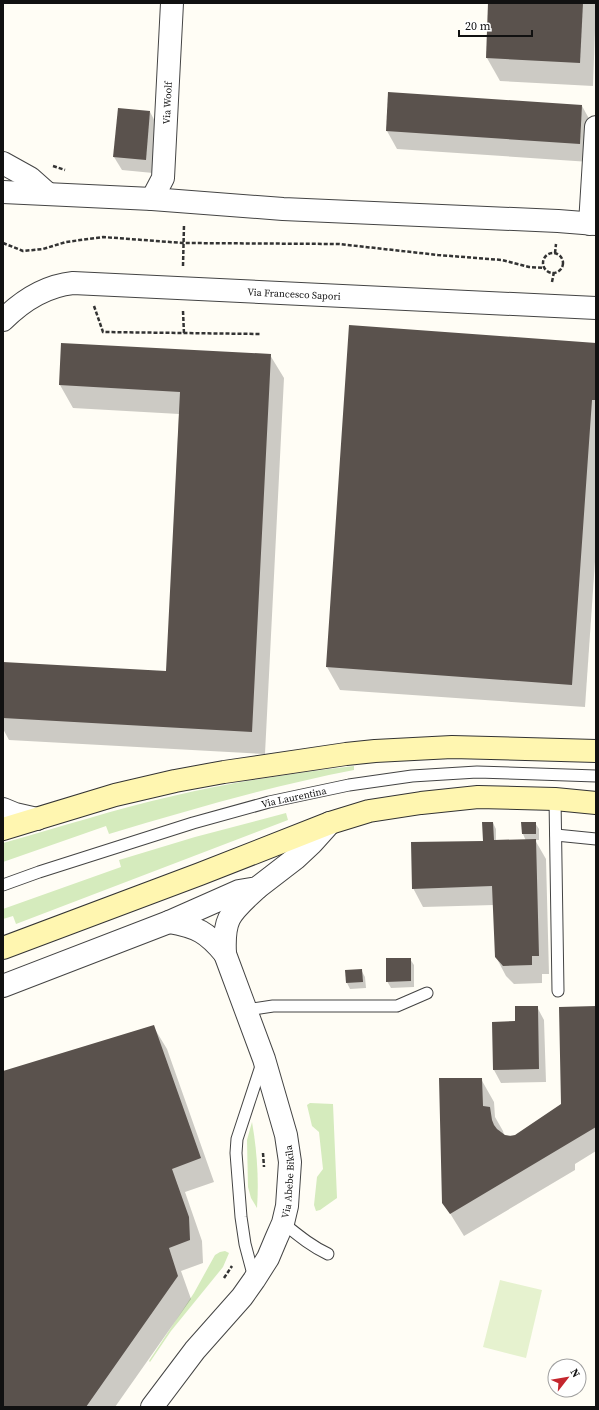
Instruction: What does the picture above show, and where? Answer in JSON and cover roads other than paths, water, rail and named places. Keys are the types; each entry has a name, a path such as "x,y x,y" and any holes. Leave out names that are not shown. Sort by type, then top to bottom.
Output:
{"main road":[{"path":"3,828 115,795 175,781 346,754 452,747 596,751"},
{"path":"3,948 200,874 330,823 369,811 445,800 494,797 555,799 596,803"}],"street":[{"name":"Via Woolf","path":"152,199 163,178 172,3"},
{"path":"3,192 152,199 283,209 550,220 593,224 596,127"},
{"path":"3,163 30,178 48,194"},
{"name":"Via Francesco Sapori","path":"3,320 19,305 35,295 57,286 73,284 596,308"},
{"path":"3,809 37,819"},
{"path":"3,986 169,922 239,891 256,888 296,858 330,823"},
{"name":"Via Abebe Bikila","path":"152,1407 195,1350 242,1297 268,1258 284,1223 290,1175 289,1150 283,1122 264,1059 225,954 224,938 229,917 256,888"},
{"path":"169,922 194,927 207,934 216,942 225,954"}],"lane":[{"name":"Via Laurentina","path":"3,885 193,823 269,802 349,785 405,777 477,772 596,776"},
{"path":"555,799 558,991"},
{"path":"556,835 596,839"},
{"path":"247,1010 273,1006 397,1006 427,993"},
{"path":"254,1280 245,1244 241,1217 236,1153 237,1139 264,1059"},
{"path":"284,1223 313,1247 328,1254"}]}
